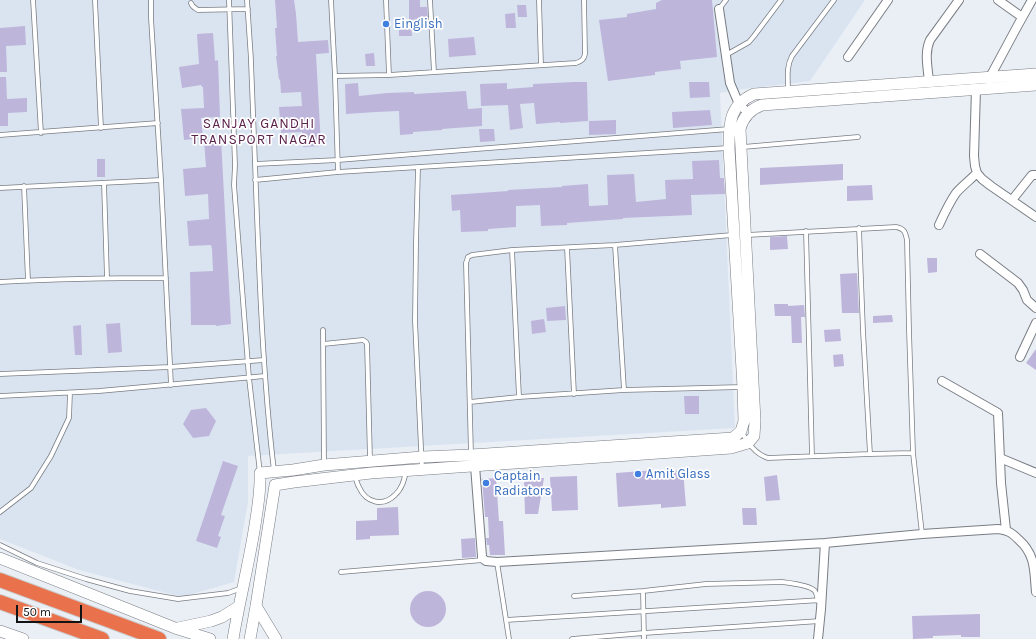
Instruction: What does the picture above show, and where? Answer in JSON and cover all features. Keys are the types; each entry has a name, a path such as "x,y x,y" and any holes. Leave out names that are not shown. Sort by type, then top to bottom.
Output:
{"highway":[{"path":"0,580 159,639"},
{"path":"0,602 102,639"}],"main road":[{"path":"261,487 355,475 370,467 422,457 733,438 741,431 744,420 740,235 741,147 734,129 732,114 739,104 754,94 1036,74"},
{"path":"233,639 261,487 260,473 324,465 407,470 475,466 731,448 748,443 754,436 755,421 740,235 729,148 734,129 748,113 755,108 762,105 1036,85"},
{"path":"250,639 275,485 274,472"},
{"path":"0,558 175,628 210,639"},
{"path":"175,628 211,621 222,617 238,606"},
{"path":"256,606 276,639"},
{"path":"0,631 23,639"}],"street":[{"path":"848,57 888,0"},
{"path":"929,82 926,53 927,47 930,40 959,0"},
{"path":"998,0 1022,17"},
{"path":"990,88 990,77 1032,0"},
{"path":"720,9 725,55 730,83 739,104 748,113"},
{"path":"976,89 974,156 977,173 991,186 1036,217"},
{"path":"939,225 949,203 956,193 977,173"},
{"path":"1012,200 1032,175 1036,175"},
{"path":"980,254 1018,283 1027,300 1036,308"},
{"path":"1020,357 1036,323"},
{"path":"942,381 998,413 1001,483 1006,530"},
{"path":"471,454 475,466 482,556 486,561 497,562 825,543 998,529 1006,530 1013,534 1028,548 1033,564 1036,592"},
{"path":"1000,458 1036,473"},
{"path":"818,639 825,543"}],"lane":[{"path":"33,0 41,133"},
{"path":"94,0 101,128"},
{"path":"151,0 171,384"},
{"path":"229,0 235,165 234,185 249,378 260,473"},
{"path":"247,0 264,360 274,472"},
{"path":"331,0 338,172"},
{"path":"386,0 390,75"},
{"path":"430,0 434,72"},
{"path":"539,0 541,65"},
{"path":"335,76 390,75 581,62 585,58 584,0"},
{"path":"720,9 726,0"},
{"path":"725,55 749,42 781,0"},
{"path":"788,92 789,62 834,0"},
{"path":"191,3 192,6 198,10 248,9"},
{"path":"0,135 158,123"},
{"path":"255,164 338,160 734,129"},
{"path":"255,180 338,172 729,148 858,137"},
{"path":"418,168 415,321 422,469"},
{"path":"0,188 161,180"},
{"path":"104,183 107,278"},
{"path":"24,186 28,281"},
{"path":"471,454 468,257 472,255 512,250 567,248 740,235 896,227 904,230 907,240 914,453 922,534"},
{"path":"859,228 870,454"},
{"path":"806,232 812,456"},
{"path":"615,244 624,390"},
{"path":"567,248 574,394"},
{"path":"512,250 519,397"},
{"path":"0,282 107,278 166,278"},
{"path":"323,330 324,465"},
{"path":"323,344 363,340 367,344 370,467"},
{"path":"0,374 170,367 264,360"},
{"path":"0,396 70,393 266,376"},
{"path":"470,402 624,390 743,388"},
{"path":"0,512 31,488 50,456 69,418 70,393"},
{"path":"741,431 748,443 757,453 768,458 914,453"},
{"path":"355,475 359,488 366,497 375,502 386,501 396,495 404,483 407,470"},
{"path":"0,545 37,563 130,591 178,599 228,593 242,588"},
{"path":"342,572 484,560"},
{"path":"497,562 509,639"},
{"path":"506,620 820,601 815,591 810,588 782,582 706,584 643,591 574,596"},
{"path":"643,591 644,639"},
{"path":"572,639 820,621"}],"shaded area":[{"path":"0,0 865,0 810,81 720,93 735,428 248,456 248,502 234,582 182,597 79,570 0,539"}],"building":[{"path":"275,0 294,0 298,42 328,40 329,53 316,54 321,146 303,147 302,132 281,133 279,107 302,106 301,92 281,93 276,56 275,28 277,28"},
{"path":"409,0 420,0 420,7 427,7 428,19 409,20"},
{"path":"662,0 712,0 717,57 680,61 681,69 655,72 655,75 608,81 599,20 627,17 627,14 656,9 656,3"},
{"path":"517,5 526,5 527,17 518,17"},
{"path":"515,13 516,28 506,28 505,14"},
{"path":"399,24 411,24 412,36 399,36"},
{"path":"25,26 26,45 6,46 7,72 0,72 0,28"},
{"path":"213,33 215,61 218,60 220,117 201,118 203,138 184,140 181,109 204,108 203,87 201,85 182,88 179,67 199,64 197,34"},
{"path":"474,37 476,55 449,57 448,39"},
{"path":"374,53 375,66 366,66 365,54"},
{"path":"0,77 6,77 7,99 27,98 27,112 8,113 8,126 0,126"},
{"path":"587,82 588,121 536,124 534,103 520,104 523,128 510,130 508,105 481,106 480,84 507,83 507,89 533,87 533,84"},
{"path":"689,82 709,82 710,97 690,98"},
{"path":"358,83 359,96 387,93 414,92 414,94 466,91 468,109 482,108 482,126 413,132 413,134 400,135 399,111 346,114 345,84"},
{"path":"710,110 712,125 673,128 672,112"},
{"path":"616,120 616,134 589,135 589,121"},
{"path":"479,129 494,129 495,141 480,142"},
{"path":"221,139 231,324 216,326 191,325 190,272 213,271 212,249 211,245 189,246 187,221 209,219 208,194 185,196 183,169 206,167 204,140"},
{"path":"97,159 105,159 105,177 97,177"},
{"path":"719,160 720,178 724,178 725,194 691,195 692,215 623,218 567,223 567,225 541,226 540,205 516,206 516,227 488,229 488,231 461,232 460,210 452,211 451,195 588,184 589,206 608,205 607,175 634,174 636,202 666,199 665,180 693,179 692,161"},
{"path":"843,164 843,180 760,185 760,168"},
{"path":"872,185 873,200 847,201 847,186"},
{"path":"787,236 788,249 770,250 770,237"},
{"path":"927,258 937,258 937,272 928,273"},
{"path":"857,273 859,313 842,313 840,274"},
{"path":"774,304 788,304 788,306 804,305 805,317 801,317 802,343 792,343 791,316 775,316"},
{"path":"565,306 566,320 547,321 546,308"},
{"path":"892,315 893,322 873,323 873,316"},
{"path":"544,319 546,332 532,334 531,321"},
{"path":"120,323 122,352 108,353 106,324"},
{"path":"81,325 82,355 75,355 73,326"},
{"path":"840,329 841,341 825,342 824,330"},
{"path":"1036,349 1036,370 1026,363"},
{"path":"843,354 844,366 834,367 833,355"},
{"path":"684,396 699,396 699,414 685,414"},
{"path":"206,408 216,421 209,436 193,438 183,424 191,410"},
{"path":"223,461 238,466 221,515 225,516 218,536 221,537 217,548 196,541"},
{"path":"656,470 656,472 683,470 686,506 661,508 661,504 618,507 616,473"},
{"path":"777,475 780,500 766,501 764,477"},
{"path":"536,476 537,478 544,478 538,514 525,514 524,477"},
{"path":"577,476 578,510 552,511 550,477"},
{"path":"496,478 499,521 503,521 505,555 490,555 489,545 487,545 486,538 489,538 488,517 485,517 482,479"},
{"path":"398,507 399,535 370,536 370,539 356,540 356,521 377,520 377,508"},
{"path":"742,508 756,508 757,525 743,525"},
{"path":"475,538 476,557 462,558 461,539"},
{"path":"428,591 438,594 443,599 446,609 443,619 438,624 428,627 418,624 413,619 410,609 413,599 418,594"},
{"path":"980,614 980,637 961,637 961,635 933,636 933,638 913,639 912,616"}],"place":[{"name":"Einglish","path":"386,24"},
{"name":"Amit Glass","path":"638,474"},
{"name":"Captain Radiators","path":"486,483"}],"district":[{"name":"SANJAY GANDHI TRANSPORT NAGAR","path":"259,132"}]}
